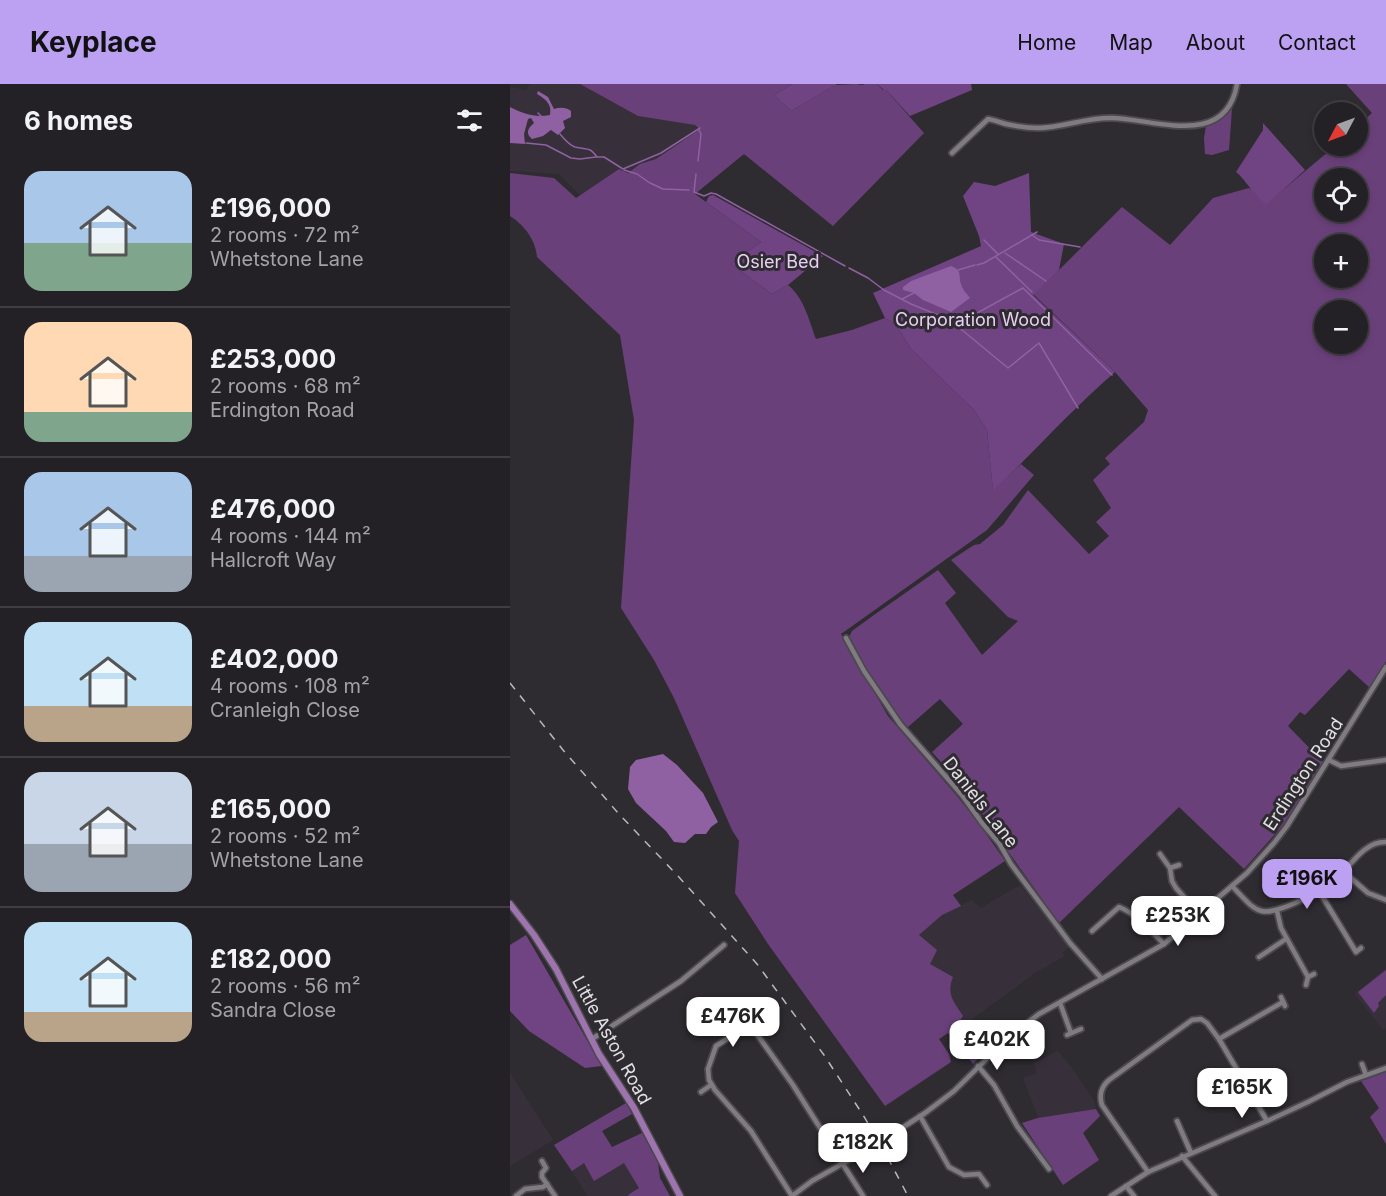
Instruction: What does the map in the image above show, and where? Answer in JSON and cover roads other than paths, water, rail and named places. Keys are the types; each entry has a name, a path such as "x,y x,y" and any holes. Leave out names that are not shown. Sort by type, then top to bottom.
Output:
{"main road":[{"name":"Little Aston Road","path":"510,904 544,948 609,1070 634,1108 680,1196"}],"street":[{"path":"952,153 988,119 1005,124 1039,128 1111,118 1187,126 1203,124 1216,118 1228,108 1234,99 1237,84"},
{"name":"Daniels Lane","path":"846,638 864,671 900,724 962,795 1070,943 1102,979"},
{"name":"Erdington Road","path":"792,1196 812,1181 885,1139 954,1091 1009,1036 1039,1014 1164,944 1246,873 1287,826 1386,667"},
{"path":"1329,760 1341,766 1386,760"},
{"path":"1232,885 1256,909 1277,911 1328,887 1367,848 1386,842"},
{"path":"1160,854 1170,868 1172,881 1176,888 1199,914"},
{"path":"1170,868 1179,865"},
{"path":"1344,872 1368,893 1386,900"},
{"path":"1320,891 1356,952 1361,948"},
{"path":"1092,931 1119,907 1146,925 1164,944"},
{"path":"1277,911 1286,939 1308,977 1306,985"},
{"path":"1100,924 1106,931"},
{"path":"1259,957 1286,939"},
{"path":"592,1039 681,981 724,945"},
{"path":"1308,977 1314,974"},
{"path":"1219,1040 1283,1002"},
{"path":"1060,1004 1069,1034 1081,1029"},
{"path":"1148,1172 1102,1105 1100,1096 1103,1086 1109,1080 1192,1020 1201,1019 1207,1023 1267,1121"},
{"path":"792,1196 751,1131 709,1080 708,1069 717,1046 747,1027 754,1030 793,1085 863,1196"},
{"path":"1362,1064 1366,1075"},
{"path":"978,1066 997,1089 1017,1126 1049,1169"},
{"path":"1111,1196 1148,1172 1182,1156 1267,1121 1347,1082 1386,1068"},
{"path":"700,1092 711,1085"},
{"path":"920,1116 949,1167 964,1175 979,1174 987,1185"},
{"path":"1185,1122 1178,1123 1191,1153"},
{"path":"1182,1156 1215,1196"},
{"path":"542,1161 546,1168 542,1177 555,1196"},
{"path":"1038,1168 1045,1163"},
{"path":"516,1196 525,1189 543,1187 547,1184"},
{"path":"1126,1186 1134,1196"}],"waterway":[{"path":"538,113 542,117"},
{"path":"560,134 573,146 590,150 597,157 604,157 623,169 661,153 700,128"},
{"path":"698,161 701,134 699,130"},
{"path":"526,143 546,145 571,158 596,157"},
{"path":"624,170 637,174 663,189 689,190"},
{"path":"696,174 694,192 704,196 711,193 716,194 845,266"},
{"path":"977,265 1037,232"},
{"path":"1032,235 1039,240 1080,247"},
{"path":"984,240 998,254"},
{"path":"1005,253 1046,281"},
{"path":"996,257 1032,292"},
{"path":"958,270 975,265"},
{"path":"849,268 911,304 950,320 1008,368 1039,343 1078,408"},
{"path":"957,324 1023,288 1112,375"},
{"path":"902,299 914,293"}],"railway":[{"path":"510,683 563,750 619,814 757,964 824,1055 880,1143 908,1196"}],"park label":[{"name":"Osier Bed","path":"778,261"},
{"name":"Corporation Wood","path":"973,319"}]}
